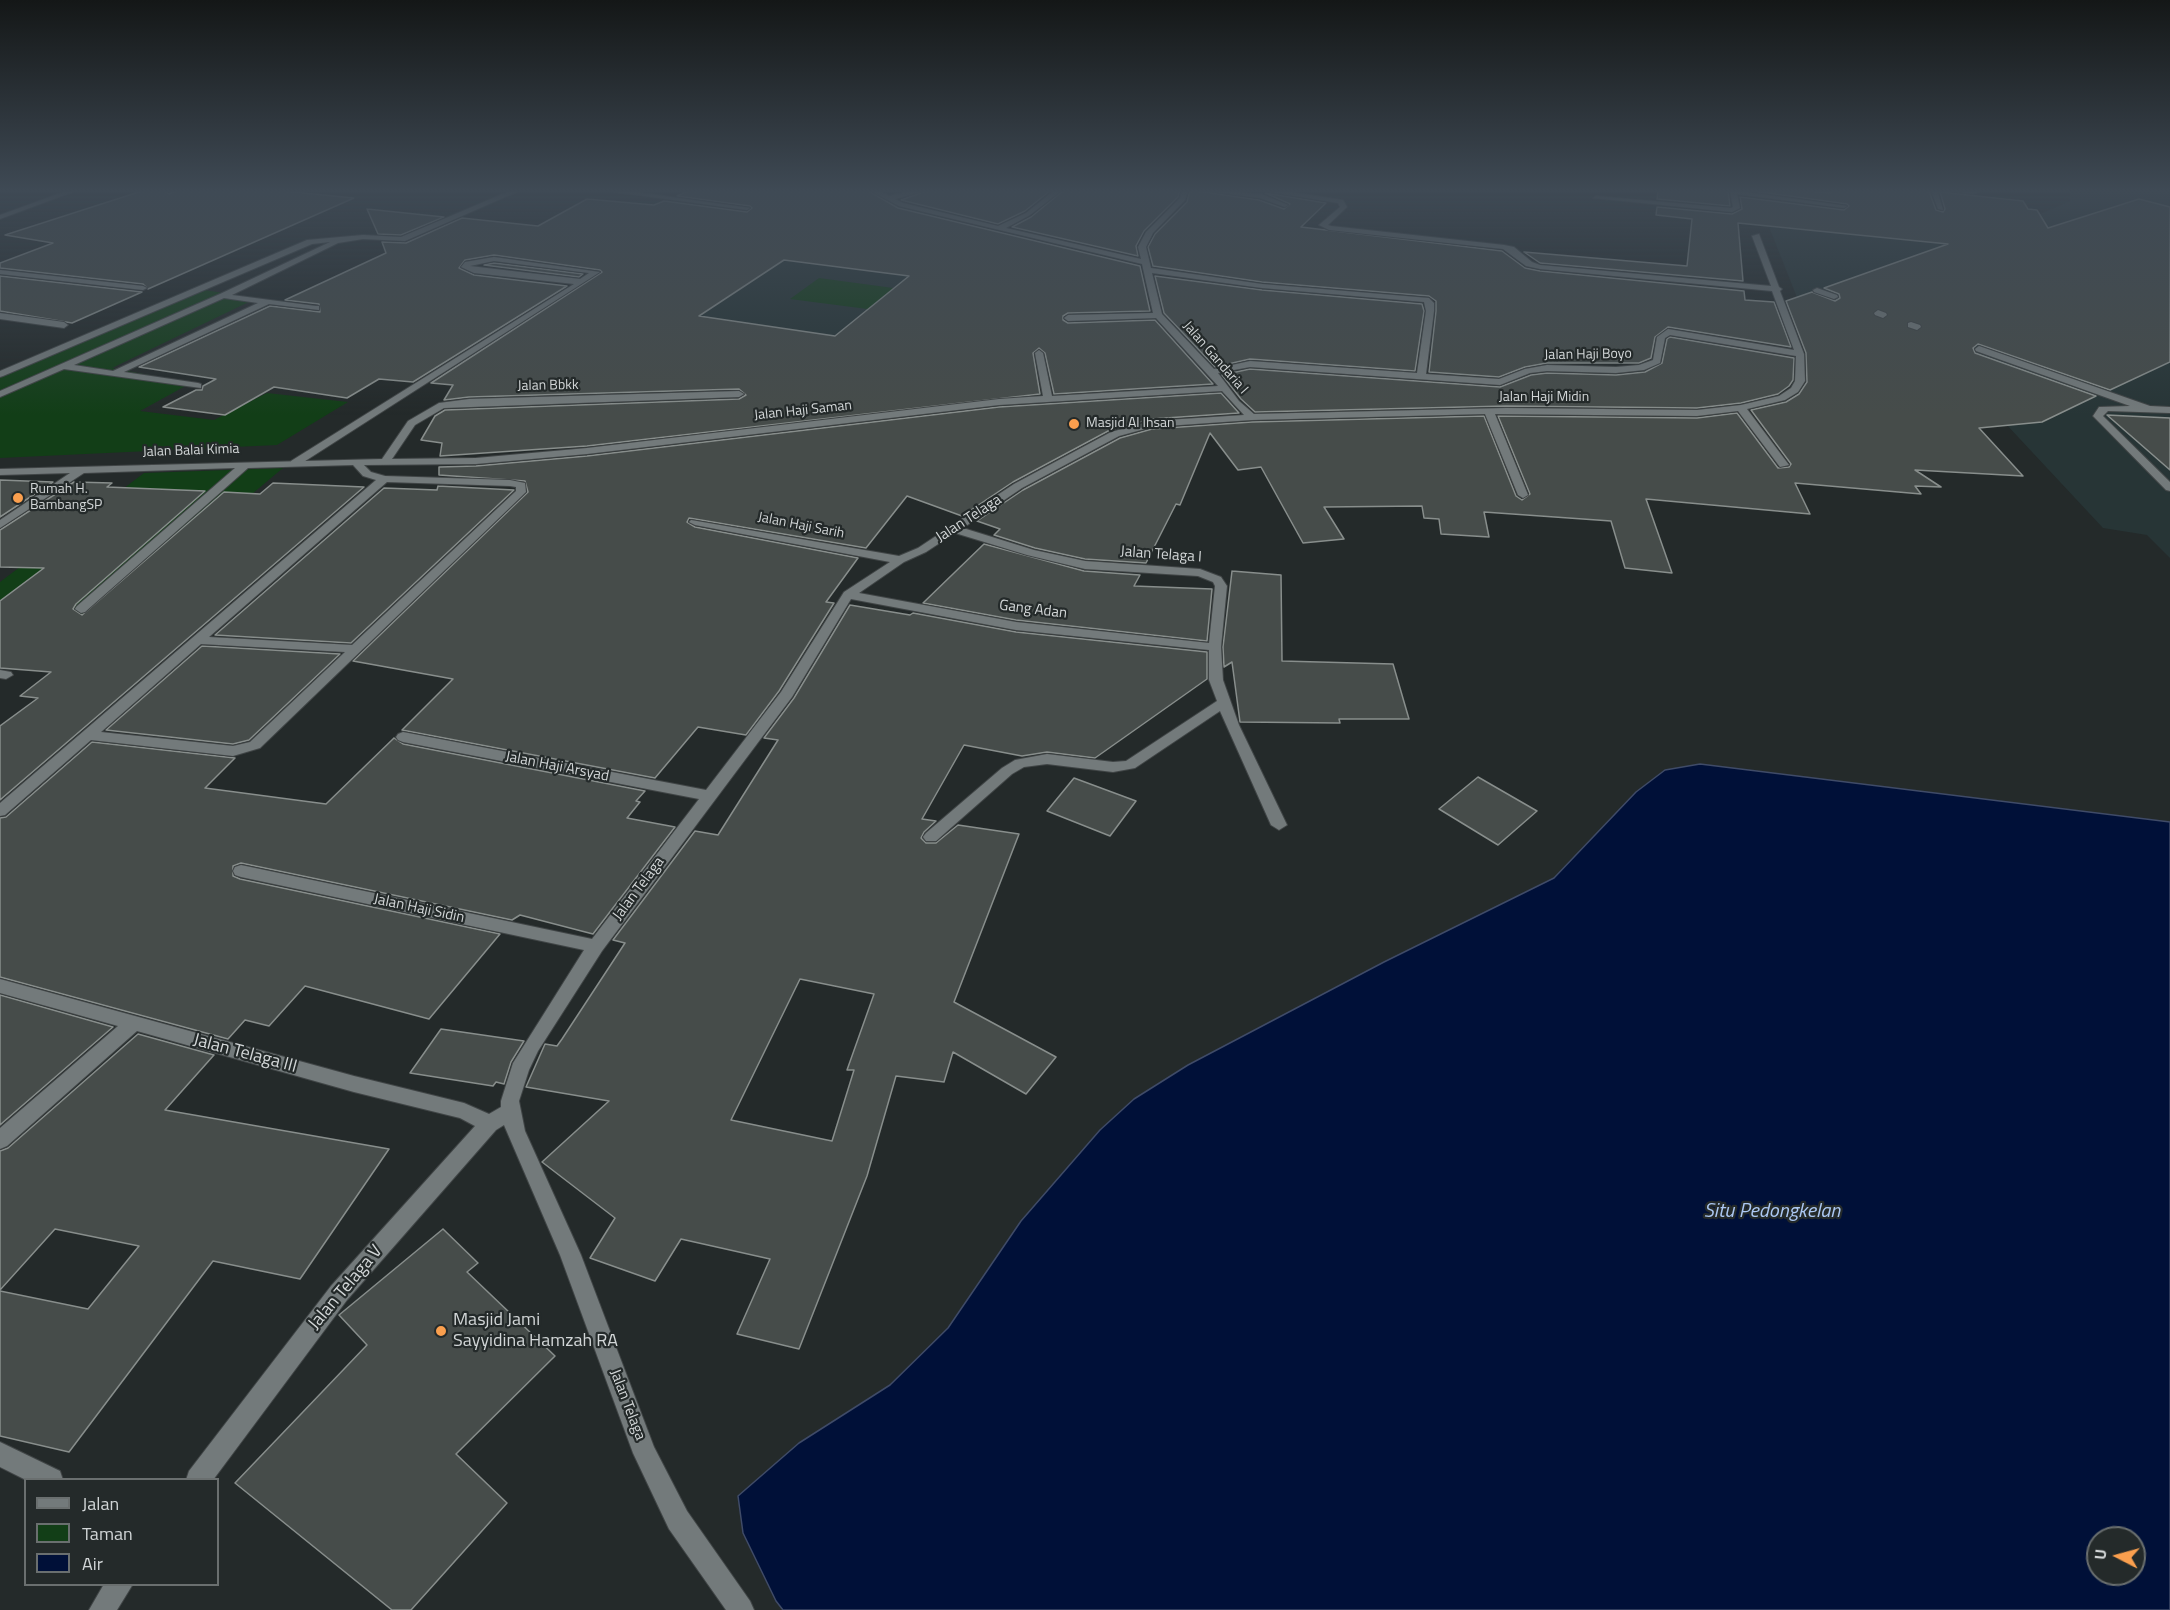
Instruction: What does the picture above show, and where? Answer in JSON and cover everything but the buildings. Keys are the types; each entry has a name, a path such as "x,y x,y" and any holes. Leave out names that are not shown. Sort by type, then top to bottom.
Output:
{"street":[{"path":"0,374 256,265"},
{"path":"0,394 289,265"},
{"path":"468,265 465,267 474,271 582,282"},
{"path":"295,463 596,271 546,265"},
{"path":"1533,265 1778,289"},
{"path":"1768,265 1800,354"},
{"path":"1068,318 1158,315 1146,266 1262,286 1420,298 1430,303 1421,375"},
{"path":"0,272 143,288"},
{"path":"0,277 12,273"},
{"path":"1817,290 1834,297"},
{"path":"193,292 316,308"},
{"path":"113,374 267,302"},
{"name":"Jalan Gandaria I","path":"1158,315 1212,372 1236,403 1252,417"},
{"path":"0,316 64,325"},
{"name":"Jalan Haji Boyo","path":"1212,372 1250,364 1494,382 1547,368 1616,370 1641,368 1657,361 1661,337 1668,332 1701,335 1800,354"},
{"path":"1979,349 2148,409"},
{"path":"1040,354 1048,400"},
{"name":"Jalan Haji Midin","path":"1252,417 1489,412 1683,413 1741,408 1782,398 1795,390 1800,381 1800,354"},
{"path":"32,360 198,386"},
{"name":"Jalan Haji Saman","path":"384,463 522,457 999,402 1226,388"},
{"name":"Jalan Bbkk","path":"384,463 411,423 442,405 469,402 739,394"},
{"path":"1741,408 1784,465"},
{"path":"2170,410 2108,408 2102,410 2098,416 2170,488"},
{"path":"1489,412 1523,495"},
{"name":"Jalan Telaga","path":"741,1610 678,1521 645,1453 570,1256 524,1153 510,1112 513,1088 524,1061 596,946 787,694 848,595 900,560 922,550 1018,486 1115,434 1151,423 1252,417"},
{"path":"91,735 233,751 250,747 261,741 353,649 521,492 521,485 510,483 384,479 367,474 356,463"},
{"name":"Jalan Balai Kimia","path":"0,472 246,464 384,463"},
{"path":"81,609 246,464"},
{"path":"0,525 81,470"},
{"path":"0,811 201,640 384,479"},
{"name":"Jalan Haji Sarih","path":"695,522 900,560"},
{"name":"Jalan Telaga I","path":"954,529 1031,553 1085,565 1211,576 1221,586 1215,647 1216,680 1223,703 1279,825"},
{"name":"Gang Adan","path":"848,595 1016,626 1215,647"},
{"path":"201,640 353,649"},
{"path":"931,837 1007,771 1020,763 1047,759 1113,767 1130,765 1223,703"},
{"name":"Jalan Haji Arsyad","path":"403,737 710,796"},
{"name":"Jalan Haji Sidin","path":"241,871 596,946"},
{"name":"Jalan Telaga III","path":"0,986 464,1111 489,1124"},
{"path":"0,1140 134,1023"},
{"name":"Jalan Telaga V","path":"199,1478 339,1293 489,1124 510,1112"},
{"path":"0,1454 49,1478"},
{"path":"102,1610 119,1586"}],"shaded area":[{"path":"690,265 990,265 828,405 710,339 654,282"},
{"path":"1784,265 2170,265 2170,558 2147,535 2103,528 1921,333 1806,320"}],"green space":[{"path":"819,278 908,290 883,311 790,299"},
{"path":"204,290 257,298 112,368 191,383 140,411 214,420 267,393 348,402 277,445 0,458 0,372"},
{"path":"283,468 97,624 0,614 0,582 144,473"}],"water":[{"name":"Situ Pedongkelan","path":"1700,764 2170,822 2170,1610 783,1610 776,1601 743,1533 738,1496 799,1443 890,1385 948,1328 1021,1221 1100,1130 1134,1099 1188,1065 1384,962 1554,878 1636,792 1665,770"}],"place":[{"name":"Masjid Al Ihsan","path":"1074,424"},
{"name":"Rumah H. BambangSP","path":"18,498"},
{"name":"Masjid Jami Sayyidina Hamzah RA","path":"441,1331"}]}
